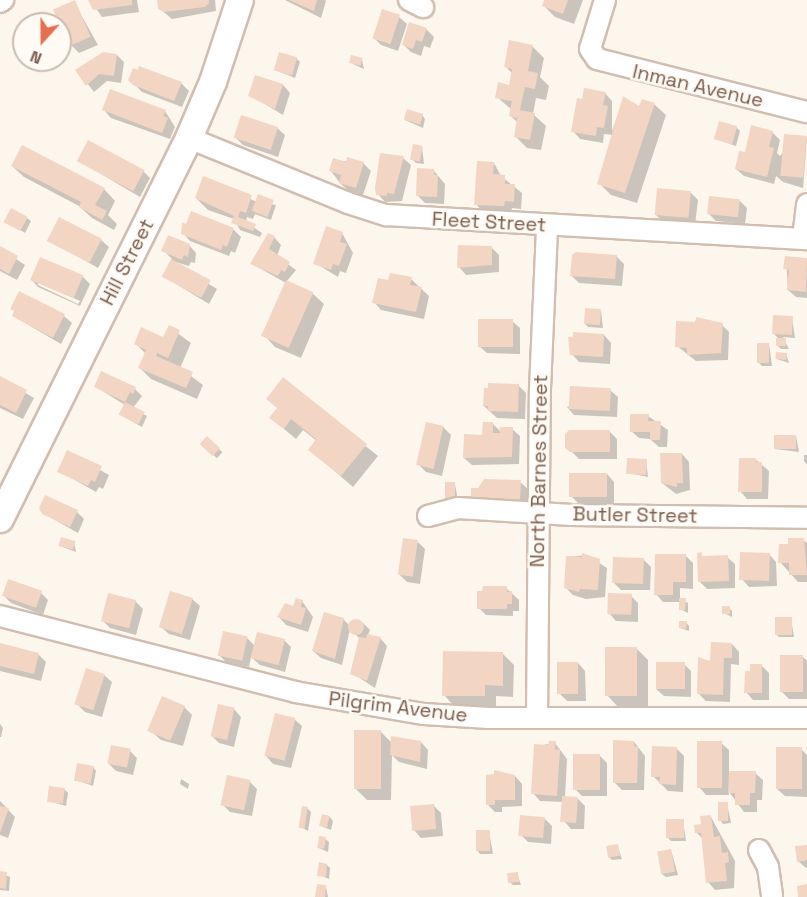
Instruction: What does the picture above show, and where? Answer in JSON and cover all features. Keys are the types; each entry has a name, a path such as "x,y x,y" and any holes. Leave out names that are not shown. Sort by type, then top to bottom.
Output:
{"street":[{"name":"Hill Street","path":"0,519 189,138 213,82 240,0"},
{"name":"Inman Avenue","path":"605,0 591,54 630,70 807,112"},
{"name":"Fleet Street","path":"189,138 380,214 547,226 805,238"},
{"path":"805,238 807,204"},
{"name":"North Barnes Street","path":"537,718 538,512 547,226"},
{"name":"Butler Street","path":"428,516 458,508 807,518"},
{"name":"Pilgrim Avenue","path":"0,616 324,698 424,714 537,718 807,718"},
{"path":"759,850 768,867 772,897"}],"building":[{"path":"75,0 91,37 72,45 72,12 54,12 53,9"},
{"path":"88,0 132,0 132,5 93,10"},
{"path":"157,0 209,0 209,3 205,7 164,12 158,9"},
{"path":"289,0 317,0 314,11"},
{"path":"544,0 568,0 563,14 542,6"},
{"path":"382,9 400,15 390,44 372,38"},
{"path":"409,22 427,28 422,42 416,40 413,49 402,45"},
{"path":"509,40 533,45 528,71 538,73 535,89 525,87 520,110 535,113 530,140 514,137 517,118 509,116 512,101 495,98 498,82 509,85 512,69 504,67"},
{"path":"103,52 117,54 114,76 99,74 86,86 75,70"},
{"path":"279,52 297,57 292,76 274,70"},
{"path":"351,55 363,58 361,66 349,63"},
{"path":"139,66 182,82 174,101 133,85 128,80 133,68 138,70"},
{"path":"255,75 283,84 275,109 248,96"},
{"path":"584,88 606,92 603,105 608,106 604,128 597,127 596,136 571,132 577,98 582,99"},
{"path":"110,89 166,110 163,116 168,118 162,133 102,110"},
{"path":"623,96 639,106 642,99 655,103 625,193 597,184"},
{"path":"407,109 423,114 420,124 404,120"},
{"path":"241,115 278,127 271,150 234,138"},
{"path":"719,121 737,126 732,145 714,139"},
{"path":"751,125 773,131 769,147 774,148 767,177 735,169 739,151 745,152"},
{"path":"784,134 807,136 803,178 780,176"},
{"path":"88,140 145,170 133,191 77,161"},
{"path":"413,144 423,146 420,162 410,160"},
{"path":"22,145 105,188 95,205 107,211 102,220 79,207 81,202 11,166"},
{"path":"380,153 404,156 394,194 387,193 387,196 376,195"},
{"path":"347,157 364,162 356,188 339,183 341,175 329,171 333,158 346,162"},
{"path":"477,161 494,162 493,174 505,175 505,184 515,184 514,202 505,201 504,206 474,205"},
{"path":"417,168 434,169 434,175 438,175 437,197 416,196"},
{"path":"203,176 252,195 246,213 240,211 238,217 256,224 253,231 231,223 234,216 195,198"},
{"path":"657,188 691,191 689,218 655,215"},
{"path":"258,194 274,200 267,217 252,211"},
{"path":"709,196 740,199 738,217 707,214"},
{"path":"11,208 28,217 20,231 3,222"},
{"path":"191,211 234,228 227,247 223,245 221,250 181,234 182,222 186,224"},
{"path":"59,217 102,239 90,263 47,241"},
{"path":"326,226 343,232 340,242 347,244 339,266 333,264 331,270 313,264"},
{"path":"268,233 275,236 269,249 290,262 285,272 281,270 278,276 250,264"},
{"path":"168,235 190,244 188,257 184,255 182,260 161,251"},
{"path":"458,245 492,246 492,265 457,268"},
{"path":"0,246 18,256 9,274 0,269"},
{"path":"576,252 617,255 615,279 570,276 572,255"},
{"path":"785,256 807,258 806,292 787,290 789,270 783,269"},
{"path":"40,257 83,275 73,298 30,280"},
{"path":"171,259 211,280 201,298 162,277"},
{"path":"390,273 412,277 410,285 422,287 416,312 372,303 378,278 388,280"},
{"path":"286,280 313,292 289,348 261,336"},
{"path":"19,291 65,314 53,338 12,316 14,311 10,309"},
{"path":"585,308 601,309 600,325 584,324"},
{"path":"773,315 793,316 792,335 772,334"},
{"path":"696,317 723,323 721,353 687,355 687,348 675,347 676,321 696,322"},
{"path":"478,319 513,319 513,347 478,347"},
{"path":"169,325 180,330 168,358 157,353 156,356 193,372 186,388 138,368 146,350 134,344 141,327 163,337"},
{"path":"573,332 604,334 603,357 570,355 568,337 573,337"},
{"path":"776,338 786,338 786,346 776,346"},
{"path":"757,343 769,343 769,363 757,363"},
{"path":"776,352 787,353 786,360 775,359"},
{"path":"101,371 136,387 133,394 130,392 125,402 94,387"},
{"path":"0,376 27,390 16,413 0,405"},
{"path":"283,377 367,444 341,476 308,450 316,439 291,419 284,429 269,418 277,408 266,399"},
{"path":"488,383 519,384 518,412 488,411 488,406 483,406 484,388 488,388"},
{"path":"570,386 611,388 610,411 569,409"},
{"path":"125,402 145,412 138,424 119,414"},
{"path":"630,414 649,414 648,421 661,421 660,440 650,440 650,432 630,432"},
{"path":"426,422 444,426 434,469 416,465"},
{"path":"483,422 493,422 493,433 500,433 500,427 513,427 512,457 463,458 464,434 482,435"},
{"path":"569,430 610,430 610,452 570,452 565,448 565,434"},
{"path":"774,435 796,435 796,449 774,449"},
{"path":"207,436 220,448 213,456 199,444"},
{"path":"67,450 102,466 95,482 91,480 88,486 57,472"},
{"path":"660,453 682,453 683,483 677,483 677,487 661,483"},
{"path":"627,458 647,459 646,475 626,474"},
{"path":"739,458 756,458 756,462 762,462 762,492 738,492"},
{"path":"569,473 607,473 607,497 569,497"},
{"path":"484,479 521,480 520,501 471,499 471,488 478,488"},
{"path":"445,482 455,482 455,498 445,498"},
{"path":"45,495 78,510 70,527 42,514 39,508"},
{"path":"61,537 75,541 73,550 59,546"},
{"path":"403,538 418,540 413,577 398,575"},
{"path":"788,538 804,538 807,575 789,575 789,563 778,563 779,544 788,544"},
{"path":"702,552 702,556 728,555 729,581 698,582 697,553"},
{"path":"740,552 770,553 769,581 739,580"},
{"path":"582,553 600,559 598,590 580,589 579,592 564,588 566,556 582,557"},
{"path":"655,554 686,554 686,582 673,582 673,595 654,595"},
{"path":"613,557 644,558 643,584 612,583"},
{"path":"8,579 42,591 36,608 2,596"},
{"path":"483,586 507,586 507,592 512,591 512,604 507,604 507,609 477,609 477,591 482,591"},
{"path":"170,591 193,598 182,634 159,627"},
{"path":"108,593 136,600 129,628 101,621"},
{"path":"608,593 632,594 631,615 607,614"},
{"path":"296,598 303,600 301,607 306,608 301,625 277,617 285,603 293,606"},
{"path":"679,598 686,598 685,610 679,610"},
{"path":"722,606 730,606 730,614 722,614"},
{"path":"324,612 344,618 335,659 312,651"},
{"path":"775,617 792,617 792,635 775,635"},
{"path":"356,619 364,627 356,635 348,627"},
{"path":"679,621 687,621 686,629 679,628"},
{"path":"223,631 247,636 242,661 218,655"},
{"path":"257,632 285,639 279,665 250,658"},
{"path":"367,634 381,637 367,681 350,674 359,637 366,638"},
{"path":"711,642 732,643 732,658 724,658 723,695 697,694 698,657 710,661"},
{"path":"0,643 39,653 34,674 0,666"},
{"path":"605,647 637,647 637,696 605,696"},
{"path":"443,651 503,652 503,686 485,685 485,696 442,696"},
{"path":"780,655 803,655 803,692 780,692"},
{"path":"557,662 578,662 578,694 557,694"},
{"path":"656,662 685,662 685,689 656,689"},
{"path":"750,664 762,664 762,693 744,693 745,671 750,671"},
{"path":"86,668 105,674 93,710 74,704"},
{"path":"162,696 185,706 170,741 147,731"},
{"path":"218,704 235,708 227,740 211,736"},
{"path":"275,713 295,718 285,761 264,756"},
{"path":"354,730 381,730 381,789 354,789"},
{"path":"391,736 421,741 420,762 390,755"},
{"path":"613,740 634,741 634,746 638,747 637,783 613,783"},
{"path":"549,741 556,741 555,749 560,750 557,796 531,794 534,744 548,745"},
{"path":"697,741 722,741 722,788 697,788"},
{"path":"111,745 131,749 127,767 107,764"},
{"path":"652,746 677,747 676,785 659,784 660,777 651,777"},
{"path":"776,747 802,747 802,789 776,789"},
{"path":"573,754 600,754 600,790 573,790"},
{"path":"77,763 94,766 91,784 74,781"},
{"path":"494,770 515,775 515,800 495,800 495,805 486,805 486,775 494,774"},
{"path":"729,771 756,771 755,793 750,793 750,805 735,805 735,793 728,793"},
{"path":"227,775 250,780 244,810 221,805"},
{"path":"49,786 65,788 63,804 47,802"},
{"path":"562,796 578,797 576,823 560,822"},
{"path":"718,802 728,802 728,821 718,821"},
{"path":"434,804 436,829 412,831 410,806"},
{"path":"0,806 9,808 0,833"},
{"path":"302,806 308,807 304,829 299,828"},
{"path":"322,814 330,816 327,828 319,826"},
{"path":"520,815 545,817 543,838 518,836"},
{"path":"711,815 714,837 720,836 722,853 728,852 729,862 725,863 727,881 706,883 701,833 695,833 694,825 701,824 700,816"},
{"path":"666,819 684,819 684,838 666,838"},
{"path":"476,830 490,830 490,851 476,851"},
{"path":"319,836 326,837 324,849 317,848"},
{"path":"618,844 620,856 608,858 606,846"},
{"path":"807,845 807,860 797,862 795,846"},
{"path":"671,849 675,872 661,874 657,851"},
{"path":"319,862 327,864 326,877 317,876"},
{"path":"0,871 7,872 6,889 0,888"},
{"path":"518,872 519,882 508,883 507,873"},
{"path":"317,884 326,885 325,897 315,897"},
{"path":"807,884 807,897 798,897 797,886"}]}
